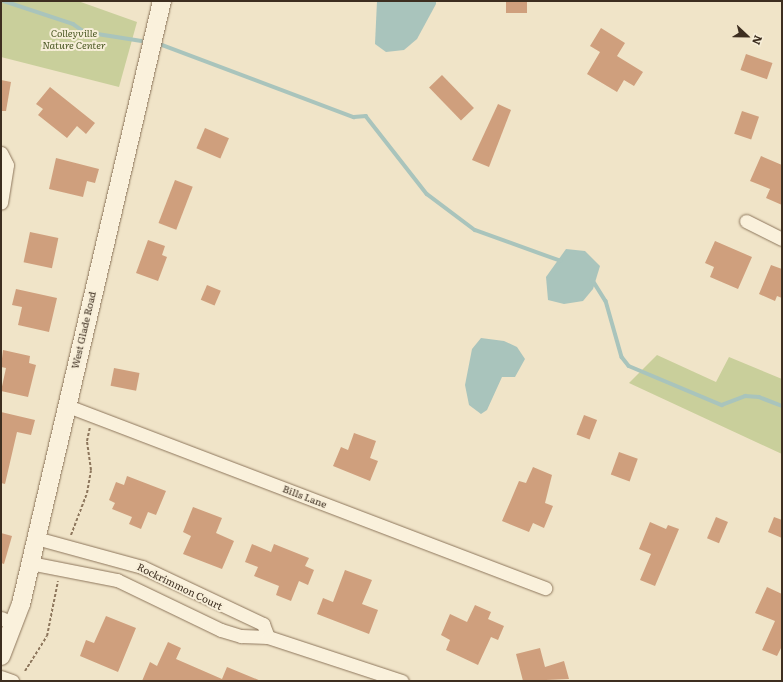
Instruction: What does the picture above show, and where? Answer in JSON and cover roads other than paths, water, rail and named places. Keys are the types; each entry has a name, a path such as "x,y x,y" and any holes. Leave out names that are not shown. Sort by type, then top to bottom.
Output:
{"main road":[{"name":"West Glade Road","path":"2,651 7,621 30,563 65,405 162,1"}],"street":[{"path":"1,153 7,165 1,203"},
{"path":"746,221 782,240"},
{"name":"Bills Lane","path":"65,405 545,588"},
{"name":"Rockrimmon Court","path":"36,538 100,554 147,569 263,624 268,637"},
{"path":"95,575 100,554"},
{"path":"30,563 95,575 138,590 184,612 241,636 268,637 402,681"},
{"path":"138,590 147,569"},
{"path":"184,612 194,591"},
{"path":"1,677 12,681"}],"water":[{"path":"377,1 436,1 436,4 417,39 404,50 386,52 375,44"},
{"path":"566,249 585,251 600,266 593,289 583,301 564,304 548,300 546,277"},
{"path":"481,338 504,341 517,347 525,359 515,377 502,377 487,410 481,414 469,405 465,385 472,349"}],"waterway":[{"path":"4,1 73,24 85,32 141,41"},
{"path":"162,45 354,117 366,116 427,194 475,230 561,261"},
{"path":"592,279 606,301 622,357 629,366 722,405 745,396 759,397 782,406"}],"park label":[{"name":"Colleyville Nature Center","path":"74,38"}]}
